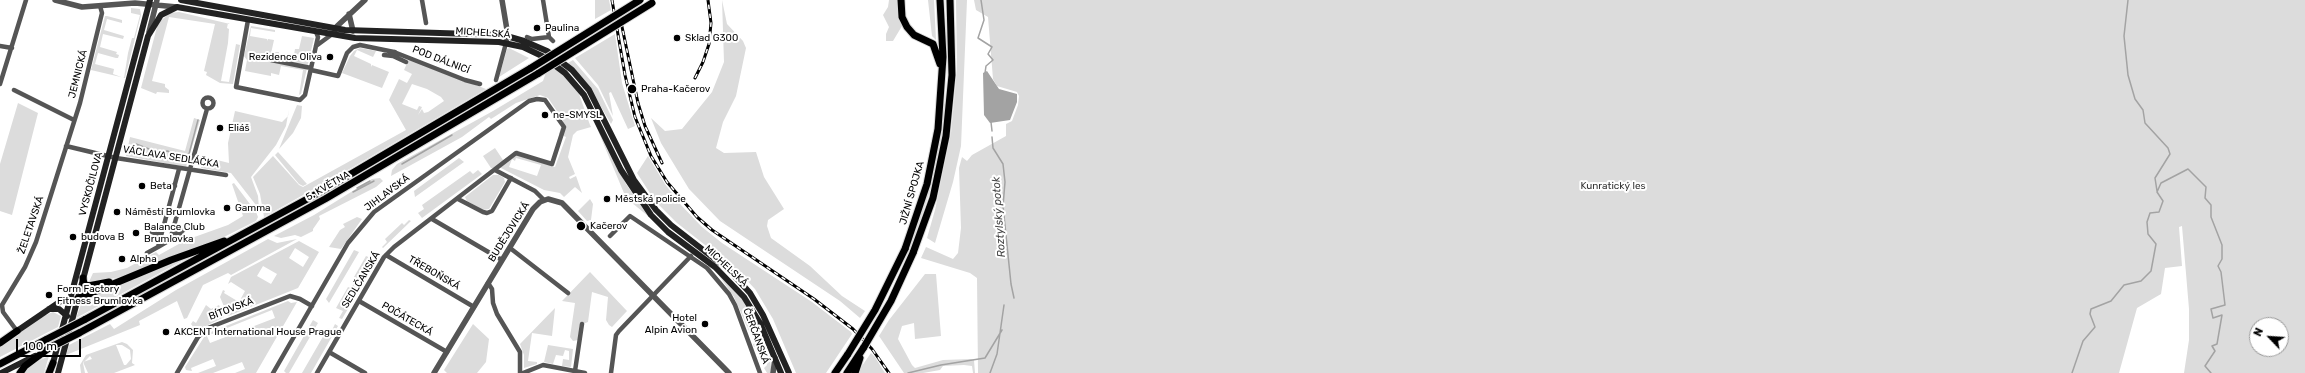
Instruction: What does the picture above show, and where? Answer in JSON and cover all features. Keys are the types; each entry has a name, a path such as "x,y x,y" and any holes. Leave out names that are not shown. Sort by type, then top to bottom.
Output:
{"highway":[{"name":"5. KVĚTNA","path":"0,364 248,232 369,164 531,68 640,0"},
{"path":"901,0 904,22 912,33 930,41 935,46 942,74"},
{"name":"JIŽNÍ SPOJKA","path":"835,373 883,295 904,249 920,208 930,168 939,116 942,74 940,0"},
{"name":"JIŽNÍ SPOJKA","path":"856,363 891,301 914,253 933,198 946,136 952,69 950,0"},
{"name":"5. KVĚTNA","path":"45,351 318,203 539,73 654,1"},
{"path":"74,300 136,274 248,232"},
{"path":"83,278 85,284 91,286 136,274"},
{"path":"0,343 17,331"},
{"path":"20,373 24,366 45,351"},
{"path":"50,373 53,363"},
{"path":"847,373 856,363"},
{"path":"855,373 856,363"}],"main road":[{"name":"MICHELSKÁ","path":"180,0 198,2 324,27 329,34 338,36 355,38 471,40 506,43 540,55 556,65 575,84 588,103 621,170 639,199 668,232 714,267 744,297 760,322 782,373"},
{"name":"VYSKOČILOVA","path":"58,373 109,156 153,2"},
{"name":"MICHELSKÁ","path":"177,7 317,35 352,31 507,36 527,42 547,51 568,66 580,78 594,99 626,165 643,194 671,225 729,270 750,293 763,315 789,373"},
{"name":"VYSKOČILOVA","path":"53,363 66,315 83,278 148,36 162,14 177,7"},
{"path":"17,331 61,301 74,300"},
{"path":"46,311 56,309 66,315 68,321 67,334"},
{"name":"5. KVĚTNA","path":"1,373 45,351"}],"street":[{"path":"0,84 26,0"},
{"name":"MICHELSKÁ","path":"55,0 77,6 100,6 153,2 177,7"},
{"path":"77,6 80,0"},
{"name":"MICHELSKÁ","path":"114,4 130,0"},
{"path":"316,46 365,0"},
{"path":"422,0 426,23"},
{"path":"496,80 507,36 502,0"},
{"path":"543,0 549,37 553,41"},
{"name":"VYSKOČILOVA","path":"148,36 153,2"},
{"name":"JEMNICKÁ","path":"66,146 102,13 100,6"},
{"path":"350,14 352,31"},
{"path":"248,20 236,87 300,100 305,95 317,35"},
{"path":"324,27 329,34"},
{"path":"527,37 532,39 549,37"},
{"path":"0,46 12,48"},
{"name":"POD DÁLNICÍ","path":"311,69 338,76 347,53 357,46 394,54 480,84"},
{"path":"384,55 394,54"},
{"name":"POD DÁLNICÍ","path":"394,54 406,62"},
{"path":"270,60 311,69"},
{"path":"14,90 74,120"},
{"name":"JIHLAVSKÁ","path":"273,373 355,234 375,211 533,99 545,100 562,123"},
{"path":"171,238 207,109"},
{"name":"SEDLČANSKÁ","path":"317,373 386,255 418,227 432,219 516,153 552,164 564,131 562,123"},
{"name":"VÁCLAVA SEDLÁČKA","path":"66,146 116,158 179,169 226,175"},
{"name":"ŽELETAVSKÁ","path":"1,305 24,269 36,242 66,146"},
{"path":"158,248 179,169"},
{"path":"495,170 535,191 544,200"},
{"path":"458,199 487,213 492,211 511,178"},
{"path":"167,186 174,188"},
{"name":"BUDĚJOVICKÁ","path":"434,373 533,209 544,200 555,199 562,203 729,373"},
{"path":"170,200 181,203"},
{"name":"ČERČANSKÁ","path":"610,236 630,216 691,256 713,274 729,294 746,330 760,373"},
{"path":"432,219 502,260"},
{"path":"152,232 161,234"},
{"path":"147,253 158,248 171,238 183,232"},
{"path":"510,248 568,293"},
{"name":"TŘEBOŇSKÁ","path":"386,255 474,307"},
{"path":"611,373 616,336 691,256"},
{"path":"488,283 492,289 493,303 497,314 520,352 520,373"},
{"name":"BÍTOVSKÁ","path":"177,373 198,337 208,328 290,296 300,299 312,306"},
{"name":"POČÁTECKÁ","path":"359,301 447,352"},
{"path":"1,305 3,312 17,331"},
{"path":"575,371 582,324"},
{"path":"329,352 365,373"},
{"path":"774,373 775,356"},
{"path":"523,373 543,366 585,373"},
{"path":"720,373 722,366"}],"green space":[{"path":"595,0 609,0 611,10 595,19"},
{"path":"722,0 727,24 743,41 746,48 736,96 723,122 716,148 724,153 756,152 764,177 784,209 768,220 767,226 771,238 810,266 842,296 865,311 860,318 840,301 720,221 689,189 661,143 651,118 665,131 682,129 712,92 724,62"},
{"path":"889,0 899,0 902,26 893,41 886,41 886,34 889,27 883,15 888,7"},
{"path":"928,0 934,0 936,40 932,36"},
{"path":"956,0 967,0 961,146 953,182 935,243 927,238 935,210 951,133 957,70"},
{"name":"Kunratický les","path":"974,0 2305,0 2305,373 2184,373 2189,340 2189,309 2182,226 2179,227 2182,266 2165,268 2161,294 2137,308 2119,373 978,373 977,278 970,273 921,258 926,247 953,259 958,253 961,228 959,168 962,157 967,161 972,155 1006,136 1006,124 1012,121 1018,105 1019,96 1017,92 997,86 993,79 988,17 976,10"},
{"path":"131,8 140,9 141,15 124,78 128,53 132,38 134,38 140,15 131,13"},
{"path":"179,12 228,24 228,43 221,81 229,82 236,44 240,45 233,84 220,83 206,75 207,72 204,71 215,24 169,17 152,81 165,84 165,87 169,90 169,93 157,92 156,94 141,88 158,23 170,13"},
{"path":"105,16 122,20 122,23 107,19 104,30 124,36 123,39 103,34 100,47 117,52 116,54 119,55 118,58 116,58 98,53 95,64 114,69 113,74 122,77 91,70"},
{"path":"251,26 275,30 275,32 251,28 250,36 267,39 267,41 268,39 274,40 270,58 274,59 275,52 279,52 278,60 289,62 290,54 294,55 295,49 299,49 302,36 314,38 301,94 299,95 303,70 281,66 279,75 271,73 271,76 245,71 247,60 244,56"},
{"path":"615,34 622,83 635,126 628,129 611,92 609,93 613,116 598,85 575,58"},
{"path":"360,48 376,51 373,57 357,50 354,56 371,64 371,67 372,65 389,72 382,88 342,73 350,56 354,51"},
{"path":"509,48 529,58 499,77 507,49"},
{"path":"409,59 486,89 264,217 260,194 253,177 273,156 299,185 303,187 406,130 389,100 399,79 407,83 412,74 404,70","holes":["412,84 427,89 441,97 444,101 428,112 424,113 422,109 418,115 422,107 419,106 417,110 402,104"]},
{"path":"573,60 598,89 613,120 611,124 589,86 568,63"},
{"path":"549,63 562,73 578,91 591,127 577,131 573,135 568,157 575,174 569,177 570,179 576,176 582,193 575,187 564,197 560,193 544,190 501,168 491,168 483,156 495,148 503,160 518,150 519,154 555,167 566,137 559,134 563,121 548,98 540,95 516,103 491,119 489,117 462,137 391,176 392,170 397,164 493,111 543,81","holes":["516,158 541,165 537,176 509,167 512,159 515,161"]},
{"path":"18,103 38,113 12,215 0,211 0,164"},
{"path":"946,103 942,142 934,179 910,251 908,251 932,179 944,104"},
{"path":"297,105 302,106 301,118 293,133 279,149"},
{"path":"235,111 282,122 288,116 286,126 276,145 251,177 258,196 259,209 231,173 201,168 205,157 229,163 228,143"},
{"path":"194,118 200,120 186,167 126,156 130,137 185,151"},
{"path":"594,121 626,184 648,216 626,198"},
{"path":"278,152 307,184 303,186 299,184 275,155"},
{"path":"648,156 665,184 681,205 702,227 722,243 812,302 851,332 852,334 826,373 796,373 773,319 755,289 737,270 677,223 655,201 637,173"},
{"path":"459,158 464,162 415,197 414,191"},
{"path":"478,170 482,174 422,218 418,213 424,209 422,205 470,171 473,174"},
{"path":"493,175 499,175 504,178 505,182 489,209 483,210 467,201 465,197"},
{"path":"380,178 383,181 376,187 319,216 320,219 313,231 301,237 295,235 281,238 274,236 314,215 372,179"},
{"path":"234,183 256,212 258,217 256,221 210,244 124,276 88,284 93,273 111,272 127,268 156,252 159,255 186,240 228,225 243,216 232,184"},
{"path":"590,199 593,204 591,220 587,221 578,211"},
{"path":"357,217 362,219 341,249 329,247 340,230 345,227 343,224"},
{"path":"409,220 411,221 383,248 382,247 387,242 385,239 402,223 404,225"},
{"path":"268,239 277,243 297,239 231,275 228,273 203,285 187,318 184,319 177,301 139,321 140,325 66,355 69,345 110,324 114,329 176,290"},
{"path":"299,241 319,252 298,288 228,316 220,297 223,290 225,291 224,293 239,302 245,291 231,282 228,284 231,277","holes":["295,248 309,257 303,267 289,258","263,266 277,274 271,284 257,276"]},
{"path":"354,250 359,252 329,303 326,299"},
{"path":"376,253 379,256 342,319 339,318 343,311 336,308 348,287 351,288 357,278 354,277 366,256 373,259"},
{"path":"193,255 76,318 83,299 168,263"},
{"path":"590,272 627,311 612,327 606,320 608,297 592,292 588,322 580,325 578,340 573,341 570,337 575,303 562,301"},
{"path":"717,273 741,297 748,308 769,355 772,373 767,373 764,368 767,365 766,362 761,357 758,358 760,355 757,346 754,347 753,344 756,343 752,330 749,331 734,297"},
{"path":"925,274 936,274 941,336 915,339 914,323 902,326 898,339 915,368 943,360 971,359 974,360 975,373 973,373 972,366 964,365 943,366 940,370 923,373 904,373 879,336 889,320"},
{"path":"288,301 291,303 297,302 256,373 235,373 245,369 242,362 213,373 198,373 216,366 213,359 191,368 192,371 186,370 185,367 206,334","holes":["272,310 275,318 210,343 207,336"]},
{"path":"206,305 211,309 219,305 224,317 196,331 191,324 193,321 196,323"},
{"path":"555,308 552,336 532,333 528,361 537,362 537,364 524,368 524,355 520,344"},
{"path":"53,312 61,316 58,327 0,357 0,346 43,316"},
{"path":"313,320 318,323 289,373 286,373 284,371"},
{"path":"335,324 338,326 311,373 302,373 328,328 332,330"},
{"path":"473,324 489,339 486,362 477,373 447,373 444,370"},
{"path":"122,342 127,344 133,350 132,363 135,365 114,373 88,373 83,363 85,373 81,373 80,365 86,355","holes":["116,345 122,345 130,350 131,359 126,365 124,365","90,356 92,359 84,362"]},
{"path":"548,345 573,349 571,367 562,366 563,359 569,360 569,351 565,350 563,356 556,355 553,364 544,362"},
{"path":"871,353 885,373 857,373"},
{"path":"49,356 44,373 24,373 32,364"}],"shaded area":[{"path":"987,71 999,89 1017,94 1017,102 1010,120 990,123 984,115 983,73"}],"waterway":[{"name":"Roztylský potok","path":"981,0 984,20 978,38 992,47 988,54 993,60 986,66 985,73"},
{"path":"2128,0 2124,36 2128,75 2135,99 2143,110 2145,123 2168,148 2170,154 2155,178 2157,191"},
{"path":"136,144 157,152 168,151 175,157 185,156 189,154 198,120"},
{"name":"Roztylský potok","path":"991,122 992,131"},
{"path":"402,164 452,135"},
{"name":"Roztylský potok","path":"992,137 993,148 1003,164 1005,182 1003,206 1011,284 1014,298"},
{"path":"2072,373 2083,341 2095,327 2090,314 2091,309 2111,301 2124,285 2141,281 2151,271 2156,244 2148,234 2147,222 2150,213 2159,212 2163,201 2157,192 2161,183 2188,169 2206,187 2205,198 2211,205 2211,217 2222,245 2222,259 2218,266 2221,272 2225,305 2211,309 2213,318 2222,315 2217,344 2212,346 2215,351 2205,366 2211,373"},
{"path":"357,188 370,181"},
{"path":"353,192 374,181"},
{"name":"Roztylský potok","path":"990,373 997,354 1004,305"},
{"name":"Roztylský potok","path":"908,373 941,365 985,358 1002,330"}],"railway":[{"path":"612,0 625,75 635,117 651,156 667,182 697,217 712,230 814,299 853,329 872,349 889,373"},
{"path":"695,78 703,62 709,44 711,23 708,0"},
{"path":"621,22 638,103 645,126 662,163"}],"place":[{"name":"Paulina","path":"537,28"},
{"name":"Sklad G300","path":"677,38"},
{"name":"Rezidence Oliva","path":"330,57"},
{"name":"Praha-Kačerov","path":"632,89"},
{"name":"ne-SMYSL","path":"545,115"},
{"name":"Eliáš","path":"220,128"},
{"name":"Beta","path":"142,186"},
{"name":"Městská policie","path":"607,199"},
{"name":"Gamma","path":"227,208"},
{"name":"Náměstí Brumlovka","path":"117,212"},
{"name":"Kačerov","path":"581,226"},
{"name":"Balance Club Brumlovka","path":"136,233"},
{"name":"budova B","path":"73,237"},
{"name":"Alpha","path":"122,259"},
{"name":"Form Factory Fitness Brumlovka","path":"49,295"},
{"name":"Hotel Alpin Avion","path":"705,324"},
{"name":"AKCENT International House Prague","path":"166,332"}]}
